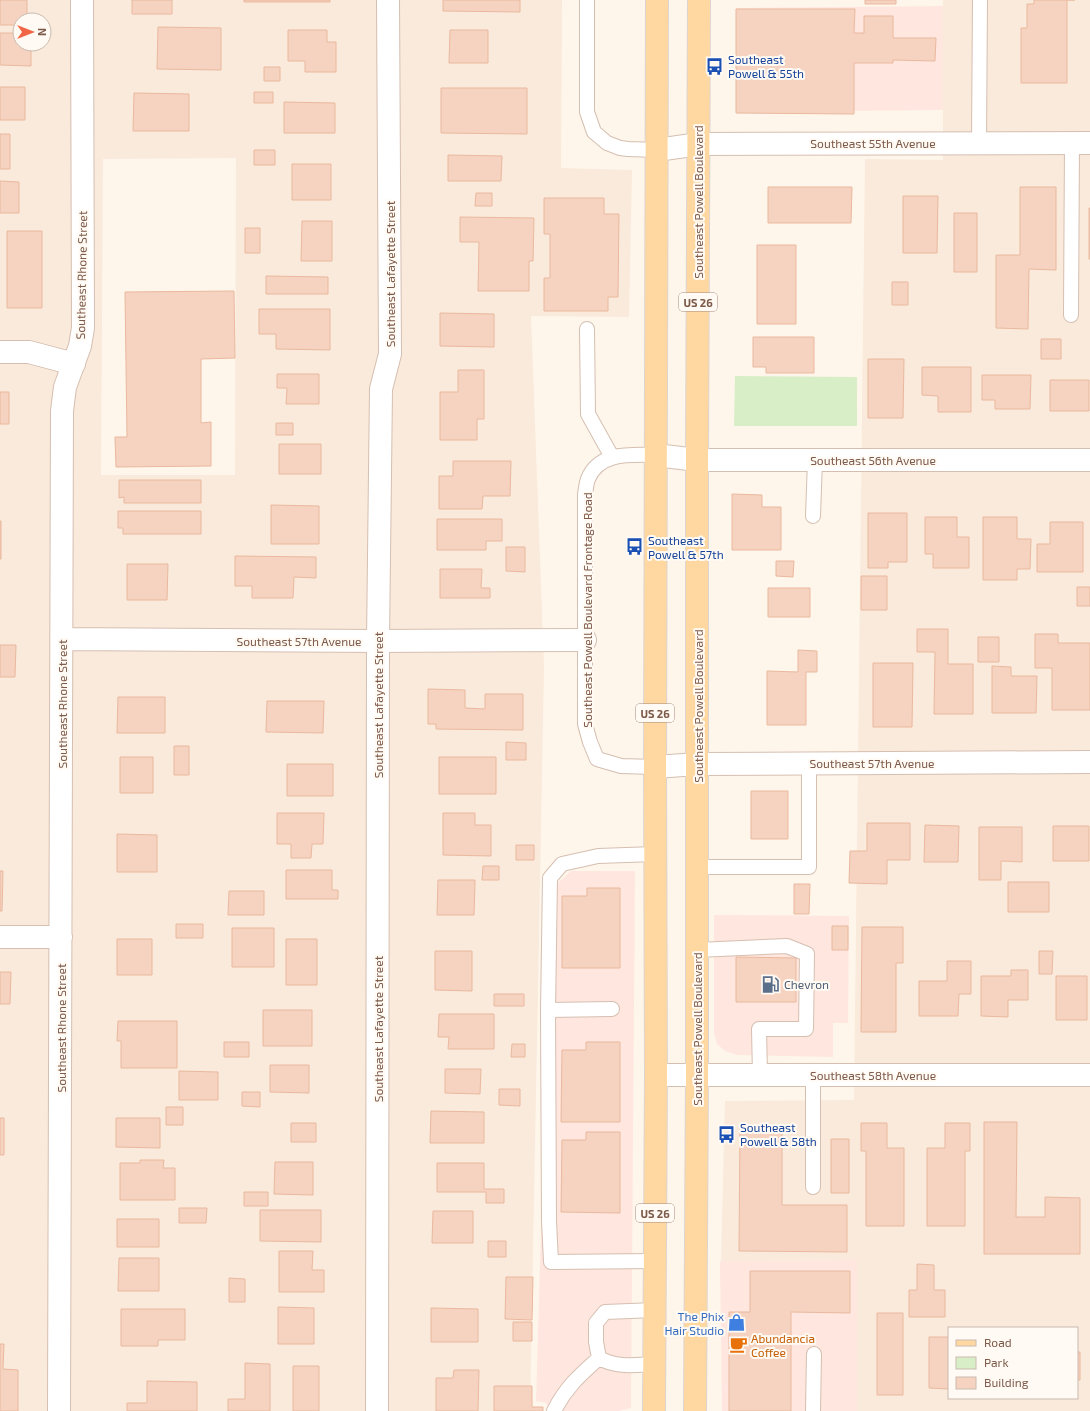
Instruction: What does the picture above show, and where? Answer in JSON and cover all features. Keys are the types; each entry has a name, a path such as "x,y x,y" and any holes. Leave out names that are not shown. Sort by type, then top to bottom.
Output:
{"main road":[{"name":"US 26","path":"654,1411 656,1075 655,767 657,0"},
{"name":"Southeast Powell Boulevard","path":"694,1411 697,1075 699,0"}],"street":[{"name":"Southeast Rhone Street","path":"59,1411 62,411 65,387 80,346 83,328 82,0"},
{"name":"Southeast Lafayette Street","path":"377,1411 378,641 381,388 390,354 388,0"},
{"name":"Southeast 55th Avenue","path":"657,150 699,144 1081,142"},
{"path":"0,352 29,352 74,364"},
{"name":"Southeast 56th Avenue","path":"656,455 697,460 1090,460"},
{"name":"Southeast 57th Avenue","path":"62,639 378,641 585,640"},
{"name":"Southeast 57th Avenue","path":"655,767 698,764 1090,762"},
{"path":"0,937 61,937"},
{"name":"Southeast 58th Avenue","path":"656,1075 1090,1075"}],"lane":[{"path":"587,0 587,112 594,132 607,143 620,148 657,150"},
{"path":"979,142 980,0"},
{"path":"1071,315 1081,142"},
{"path":"587,328 588,414 612,457"},
{"name":"Southeast Powell Boulevard Frontage Road","path":"655,767 621,766 597,759 585,724 585,494 588,479 596,467 612,457 629,454 656,455"},
{"path":"813,516 815,460"},
{"path":"697,867 809,867 809,764"},
{"path":"655,854 598,856 562,864 550,878 548,1010 549,1221 551,1262 655,1261"},
{"path":"697,950 787,946 807,954 806,1029 759,1029 760,1075"},
{"path":"548,1010 612,1009"},
{"path":"813,1075 813,1188"},
{"path":"654,1364 609,1364 599,1358 596,1342 596,1323 605,1312 655,1310"},
{"path":"814,1354 814,1411"},
{"path":"554,1411 560,1398 573,1381 599,1358"}],"shaded area":[{"path":"0,0 562,0 561,168 632,170 629,317 531,316 544,667 530,1411 0,1411","holes":["236,158 235,475 101,475 103,159"]},
{"path":"943,0 1090,0 1090,1411 857,1411 857,1260 721,1261 725,1101 854,1100 865,159 943,160"},
{"path":"943,6 943,110 738,112 736,8"},
{"path":"571,871 635,871 631,1408 619,1411 548,1411 547,1403 536,1401 545,1093 555,886"},
{"path":"714,915 849,916 848,1023 833,1023 833,1057 737,1055 725,1051 717,1044 714,1033"},
{"path":"857,1260 857,1411 722,1411 720,1261"}],"green space":[{"path":"735,376 857,377 857,426 734,426"}],"building":[{"path":"0,0 27,0 27,12 12,12 12,25 0,25"},
{"path":"132,0 172,0 172,14 132,14"},
{"path":"244,0 330,0 330,2 244,2"},
{"path":"443,0 520,0 520,12 443,11"},
{"path":"865,0 896,0 896,4 865,4"},
{"path":"1034,0 1067,0 1067,83 1021,83 1021,28 1027,28 1027,4 1034,4"},
{"path":"736,9 855,9 854,33 864,33 864,16 893,16 893,38 936,38 935,61 893,60 893,63 854,63 854,114 736,113"},
{"path":"158,27 221,28 221,70 157,69"},
{"path":"288,30 327,30 327,42 336,42 336,72 305,72 305,61 288,61"},
{"path":"450,30 488,30 488,63 449,63"},
{"path":"0,33 12,33 12,52 31,52 31,66 0,65"},
{"path":"264,67 280,67 280,81 264,81"},
{"path":"0,87 25,87 25,120 0,120"},
{"path":"441,88 527,88 527,134 441,133"},
{"path":"254,92 273,92 273,103 254,103"},
{"path":"134,93 189,94 189,131 133,131"},
{"path":"284,102 335,103 335,133 284,133"},
{"path":"0,134 10,134 10,169 0,169"},
{"path":"254,150 275,150 275,165 254,165"},
{"path":"448,155 502,156 501,181 448,181"},
{"path":"292,164 331,164 331,200 292,200"},
{"path":"0,181 19,182 19,213 0,213"},
{"path":"768,187 852,187 851,223 768,223"},
{"path":"1020,187 1056,187 1056,270 1029,269 1028,329 996,328 996,255 1020,255"},
{"path":"476,193 492,193 492,206 475,206"},
{"path":"903,196 938,196 937,253 903,253"},
{"path":"544,198 604,198 604,214 619,214 618,297 608,297 608,311 544,311 544,278 550,278 550,234 544,234"},
{"path":"1090,208 1090,259 1089,259"},
{"path":"954,213 977,213 977,272 954,272"},
{"path":"460,217 534,218 533,261 529,261 529,291 478,291 479,242 460,242"},
{"path":"302,221 332,221 332,261 301,261"},
{"path":"245,228 260,228 260,253 245,253"},
{"path":"7,231 42,231 42,308 7,308"},
{"path":"757,245 796,245 796,324 757,324"},
{"path":"266,276 328,277 328,294 266,294"},
{"path":"892,282 908,282 908,305 892,305"},
{"path":"234,291 235,358 201,359 201,423 211,422 211,466 116,467 115,437 127,437 125,292"},
{"path":"259,309 330,309 330,350 276,349 276,334 259,334"},
{"path":"440,313 494,314 494,347 440,346"},
{"path":"753,337 814,337 814,373 766,373 766,367 753,367"},
{"path":"1041,339 1061,339 1061,359 1041,359"},
{"path":"868,359 904,359 903,418 868,418"},
{"path":"922,367 971,367 971,412 938,412 938,396 922,395"},
{"path":"458,370 484,370 484,419 477,419 477,440 440,440 440,392 458,392"},
{"path":"277,374 319,374 319,404 286,404 287,388 277,388"},
{"path":"982,375 1031,375 1030,409 995,409 995,400 982,400"},
{"path":"1050,380 1089,380 1089,411 1050,411"},
{"path":"0,392 9,392 9,424 0,424"},
{"path":"276,423 293,423 293,435 276,435"},
{"path":"279,444 321,444 321,474 279,474"},
{"path":"453,461 511,461 510,496 483,496 482,509 439,509 439,476 453,476"},
{"path":"119,480 201,480 201,503 124,503 124,497 119,498"},
{"path":"732,494 762,495 762,507 781,507 781,550 732,550"},
{"path":"271,505 319,506 319,544 271,544"},
{"path":"118,511 201,511 201,534 123,534 123,528 118,528"},
{"path":"868,513 907,513 907,562 888,562 888,568 868,568"},
{"path":"925,517 957,517 957,537 969,537 969,568 933,568 933,554 925,554"},
{"path":"983,517 1017,517 1017,539 1031,539 1030,569 1017,569 1017,580 983,580"},
{"path":"437,519 502,519 502,541 486,541 486,550 437,550"},
{"path":"1,521 1,559 0,559"},
{"path":"1050,522 1083,522 1083,572 1037,572 1037,544 1050,544"},
{"path":"506,547 525,547 525,572 506,571"},
{"path":"235,556 316,557 316,578 294,577 293,598 252,598 252,586 235,586"},
{"path":"776,561 794,561 793,577 776,576"},
{"path":"127,564 168,564 167,600 127,600"},
{"path":"440,569 482,569 481,588 490,588 490,598 440,598"},
{"path":"861,576 887,576 887,610 861,610"},
{"path":"1077,587 1090,587 1090,606 1077,606"},
{"path":"768,588 810,588 810,617 768,617"},
{"path":"917,629 948,629 948,664 973,664 973,714 934,714 935,652 917,652"},
{"path":"1035,634 1058,634 1058,643 1090,643 1090,710 1052,710 1052,668 1035,668"},
{"path":"978,637 999,637 999,662 978,662"},
{"path":"0,645 16,645 15,677 0,677"},
{"path":"798,650 817,651 817,672 806,672 806,725 767,725 767,671 798,672"},
{"path":"873,663 913,663 912,727 873,727"},
{"path":"992,666 1011,667 1011,676 1037,676 1036,713 992,713"},
{"path":"428,689 465,690 465,708 485,709 485,694 523,694 523,730 436,729 436,724 428,724"},
{"path":"118,697 165,697 165,733 117,733"},
{"path":"267,701 324,701 323,733 266,732"},
{"path":"506,742 526,743 526,760 506,760"},
{"path":"174,746 189,746 189,775 174,775"},
{"path":"120,757 153,757 153,793 120,793"},
{"path":"439,757 496,757 496,794 439,794"},
{"path":"287,764 333,764 333,796 287,796"},
{"path":"751,791 788,791 788,839 751,839"},
{"path":"277,813 324,813 323,844 312,844 311,858 291,858 291,844 277,844"},
{"path":"443,813 475,813 475,825 491,825 491,856 443,855"},
{"path":"867,823 910,823 910,860 887,860 887,884 849,883 850,851 867,851"},
{"path":"925,825 959,826 958,862 924,862"},
{"path":"1053,826 1089,826 1089,861 1053,861"},
{"path":"979,827 1022,827 1022,862 1001,861 1001,880 979,880"},
{"path":"117,834 157,835 157,872 117,872"},
{"path":"516,845 534,845 534,860 516,860"},
{"path":"483,866 499,866 499,880 482,880"},
{"path":"286,870 332,870 332,890 338,890 338,899 286,899"},
{"path":"0,871 3,871 2,911 0,911"},
{"path":"438,880 475,880 474,915 437,915"},
{"path":"1008,882 1049,882 1049,912 1008,912"},
{"path":"794,884 810,884 809,914 794,914"},
{"path":"587,888 620,888 620,968 562,968 562,896 587,896"},
{"path":"229,891 264,891 264,915 228,915"},
{"path":"176,924 203,924 203,938 176,938"},
{"path":"832,926 848,926 848,950 832,950"},
{"path":"862,927 903,927 903,963 896,963 896,1032 861,1032"},
{"path":"232,928 274,928 274,967 232,967"},
{"path":"117,939 152,939 152,975 117,975"},
{"path":"286,939 317,939 317,985 286,985"},
{"path":"435,951 472,951 472,991 435,990"},
{"path":"1039,951 1053,951 1052,974 1039,974"},
{"path":"736,957 796,958 796,1002 736,1002"},
{"path":"947,961 971,961 971,994 959,994 958,1016 919,1016 919,981 947,981"},
{"path":"1011,970 1028,970 1028,1000 1008,1000 1008,1017 981,1016 981,976 1011,976"},
{"path":"0,972 11,972 10,1004 0,1004"},
{"path":"1056,976 1087,976 1087,1020 1056,1020"},
{"path":"494,994 524,994 524,1006 494,1006"},
{"path":"263,1010 312,1010 312,1046 263,1046"},
{"path":"439,1014 494,1014 494,1049 448,1049 449,1037 438,1037"},
{"path":"118,1021 177,1021 177,1068 121,1068 121,1041 117,1041"},
{"path":"224,1042 249,1042 249,1057 224,1057"},
{"path":"586,1042 620,1042 620,1122 561,1122 562,1050 586,1050"},
{"path":"512,1044 525,1044 525,1057 511,1057"},
{"path":"270,1065 309,1065 309,1093 270,1092"},
{"path":"445,1069 481,1069 480,1094 445,1093"},
{"path":"179,1071 218,1072 218,1100 179,1100"},
{"path":"499,1089 520,1089 520,1106 499,1105"},
{"path":"242,1092 260,1092 260,1107 242,1106"},
{"path":"166,1107 183,1107 183,1125 166,1125"},
{"path":"431,1111 484,1112 484,1143 430,1143"},
{"path":"0,1118 4,1118 4,1155 0,1155"},
{"path":"116,1118 160,1118 160,1148 116,1147"},
{"path":"984,1122 1017,1122 1016,1217 1045,1217 1045,1197 1080,1198 1080,1254 984,1254"},
{"path":"291,1123 316,1123 316,1142 291,1142"},
{"path":"861,1123 887,1123 887,1148 904,1148 904,1226 866,1226 866,1151 861,1151"},
{"path":"945,1123 970,1123 970,1151 965,1151 965,1226 927,1226 927,1148 945,1148"},
{"path":"740,1127 782,1127 782,1205 847,1205 847,1252 739,1251"},
{"path":"586,1132 620,1132 620,1213 561,1212 562,1140 586,1140"},
{"path":"831,1139 849,1139 849,1193 831,1193"},
{"path":"140,1160 164,1160 163,1168 175,1168 175,1200 120,1200 120,1163 140,1163"},
{"path":"275,1162 313,1162 313,1195 274,1194"},
{"path":"437,1163 484,1163 484,1189 504,1189 504,1203 486,1203 486,1192 437,1192"},
{"path":"244,1192 268,1192 268,1206 244,1206"},
{"path":"179,1208 207,1208 206,1223 179,1223"},
{"path":"260,1210 321,1210 321,1242 260,1241"},
{"path":"433,1211 473,1211 473,1243 432,1243"},
{"path":"117,1219 159,1219 159,1247 117,1247"},
{"path":"488,1241 506,1241 506,1257 488,1257"},
{"path":"279,1251 313,1251 312,1270 324,1270 324,1292 279,1292"},
{"path":"119,1258 159,1258 159,1291 118,1291"},
{"path":"917,1264 934,1265 934,1290 945,1290 945,1317 909,1317 909,1290 917,1290"},
{"path":"750,1271 850,1271 850,1313 791,1312 791,1411 729,1411 729,1312 750,1312"},
{"path":"506,1277 533,1277 532,1320 505,1319"},
{"path":"229,1278 245,1279 245,1302 229,1302"},
{"path":"278,1307 314,1308 314,1344 278,1344"},
{"path":"431,1308 478,1309 478,1342 431,1342"},
{"path":"121,1309 185,1309 185,1340 158,1340 158,1346 121,1346"},
{"path":"877,1313 903,1313 903,1395 877,1395"},
{"path":"513,1322 532,1322 532,1341 513,1341"},
{"path":"929,1337 948,1337 948,1389 929,1388"},
{"path":"0,1344 4,1344 3,1369 18,1370 18,1411 0,1411"},
{"path":"1078,1352 1080,1352 1080,1380 1078,1380"},
{"path":"245,1363 270,1364 270,1411 228,1411 228,1399 245,1399"},
{"path":"293,1366 319,1366 319,1411 293,1411"},
{"path":"454,1370 479,1370 478,1411 436,1411 436,1378 453,1378"},
{"path":"147,1381 197,1382 197,1411 127,1411 127,1403 147,1403"},
{"path":"494,1386 532,1386 532,1407 543,1407 543,1411 494,1411"}],"place":[{"name":"Southeast Powell & 55th","path":"715,66"},
{"name":"Southeast Powell & 57th","path":"635,547"},
{"name":"Chevron","path":"771,984"},
{"name":"Southeast Powell & 58th","path":"727,1134"},
{"name":"The Phix Hair Studio","path":"737,1323"},
{"name":"Abundancia Coffee","path":"738,1345"}]}
